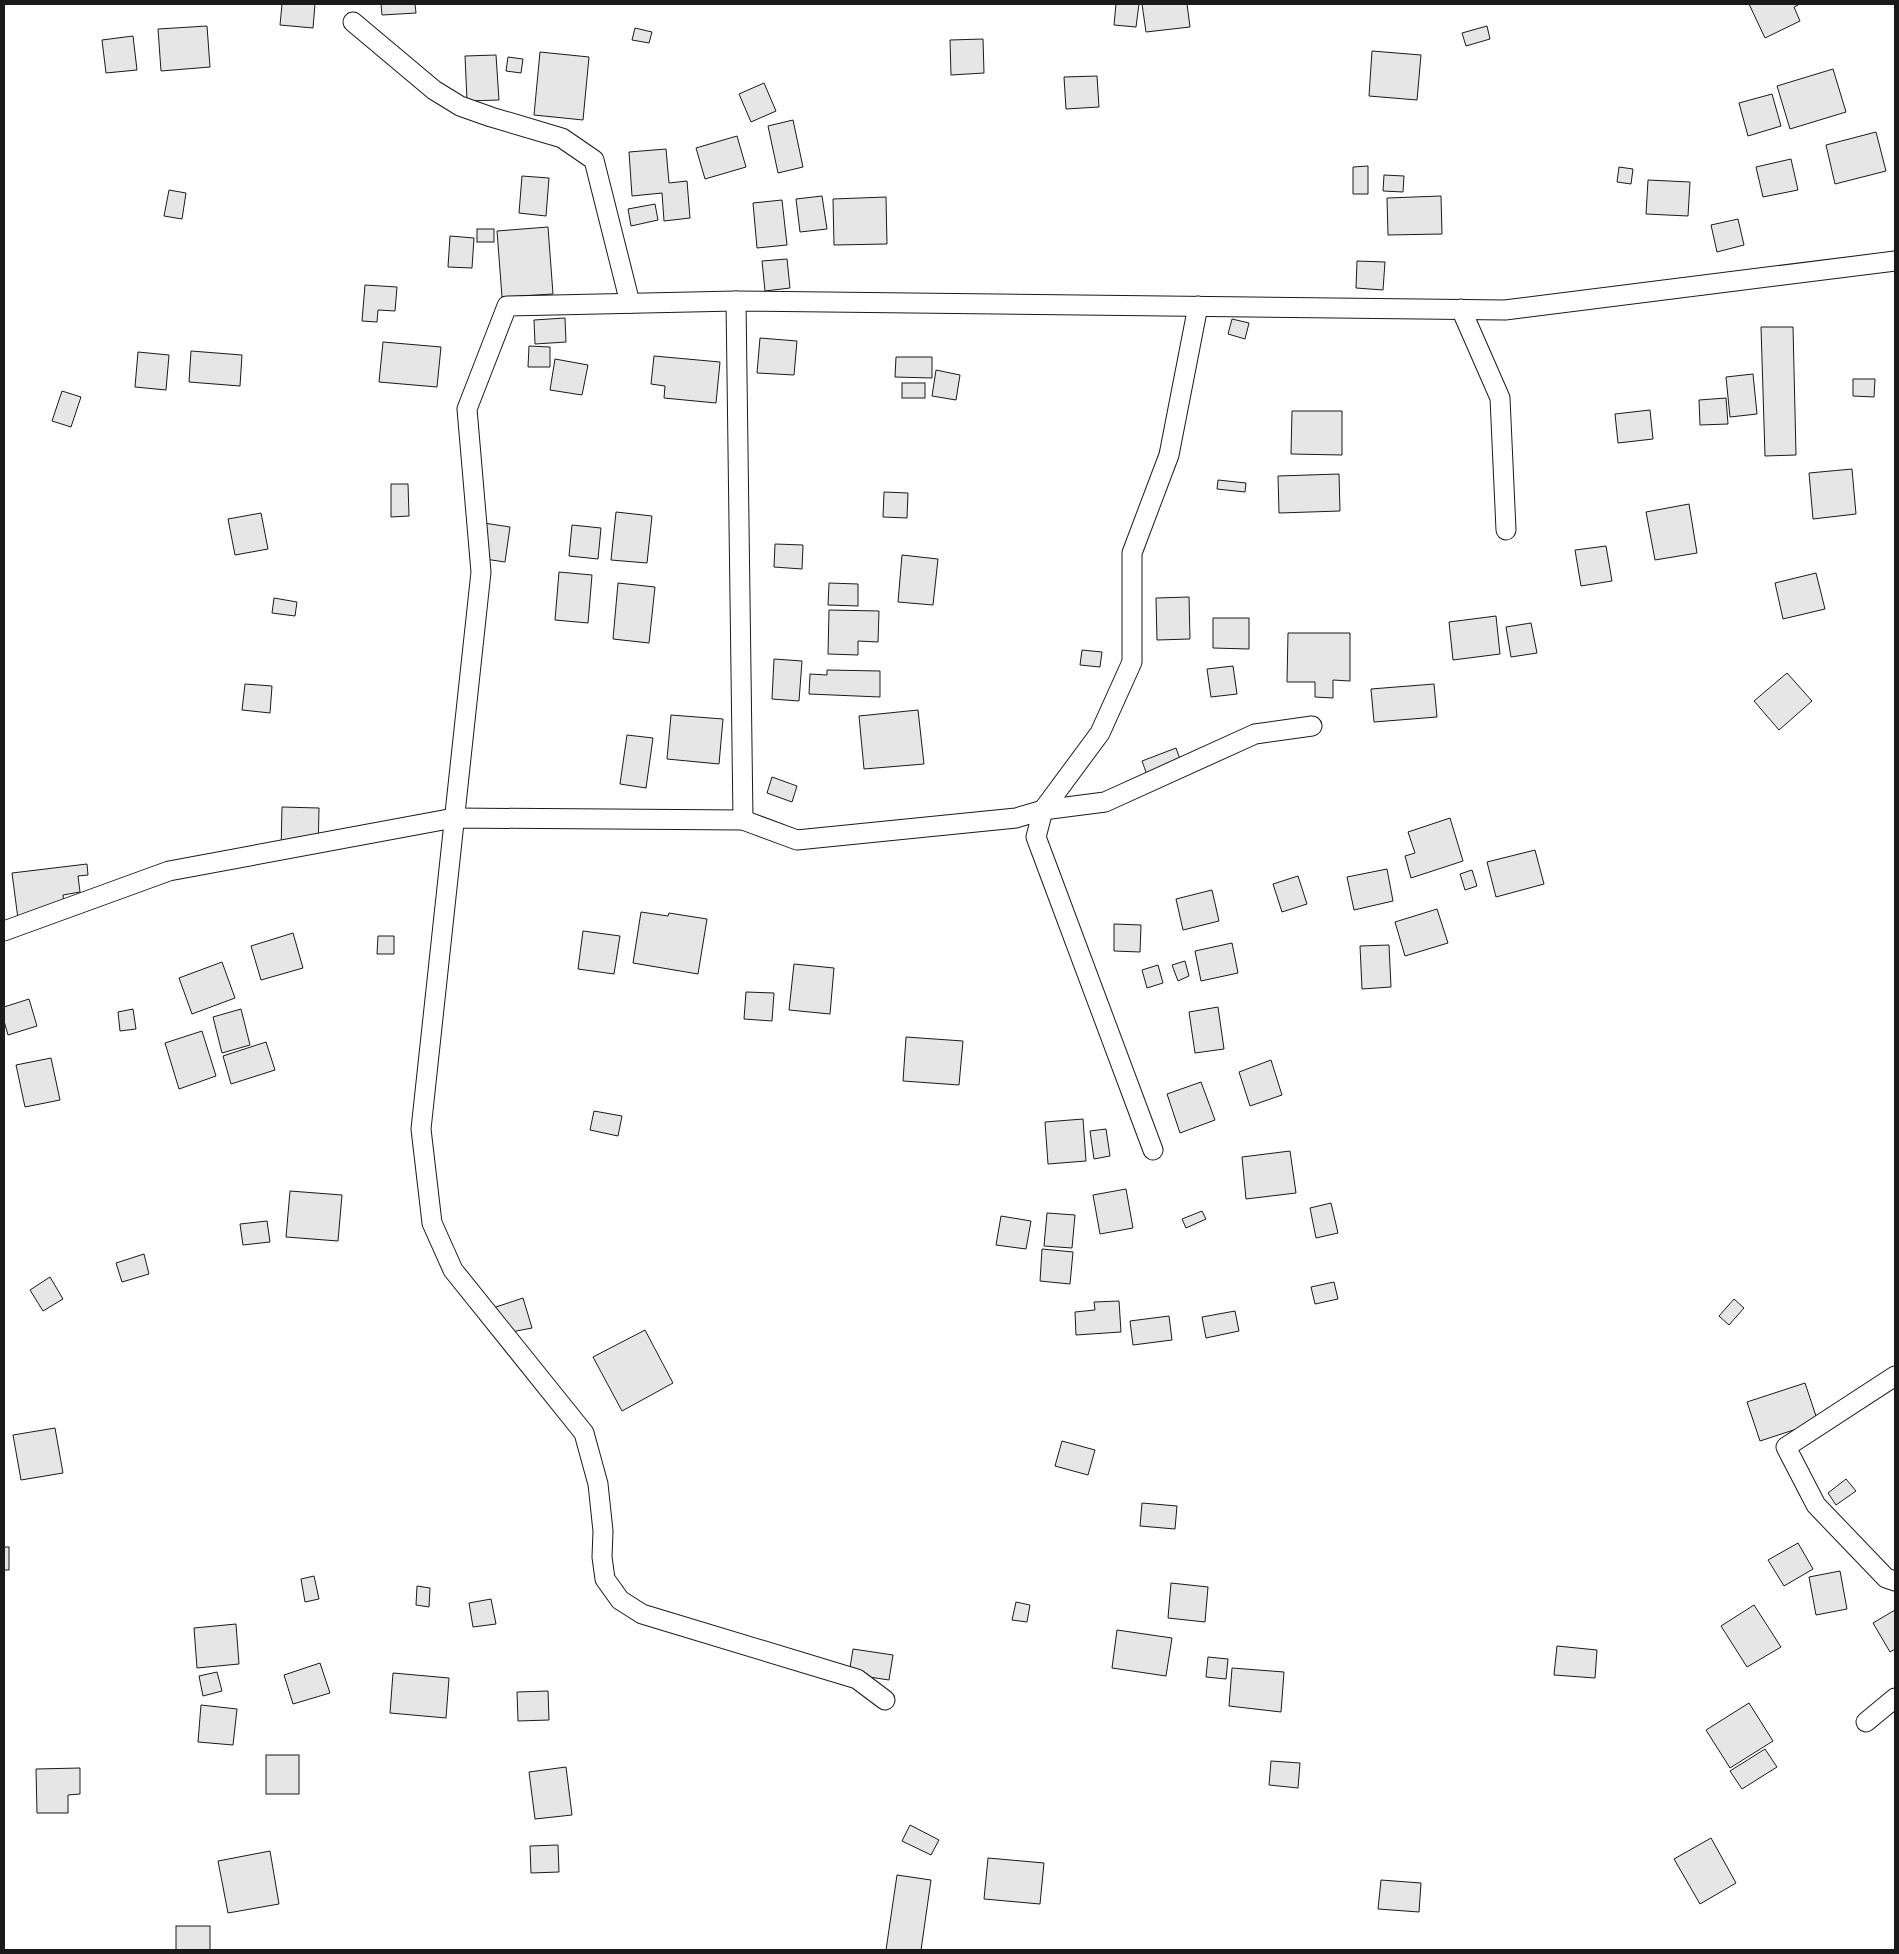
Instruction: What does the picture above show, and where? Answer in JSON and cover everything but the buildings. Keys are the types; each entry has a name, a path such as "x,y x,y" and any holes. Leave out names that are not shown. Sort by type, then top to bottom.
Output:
{"street":[{"path":"353,22 434,90 460,106 562,138 594,160 630,303"},
{"path":"885,1700 857,1679 642,1614 620,1600 605,1579 602,1557 603,1531 598,1484 584,1433 453,1270 432,1223 421,1129 481,572 467,409 507,306 736,301 1505,310 1895,261"},
{"path":"736,301 743,820"},
{"path":"1153,1150 1036,837 1043,810 1100,733 1132,662 1132,553 1168,454 1198,306"},
{"path":"1461,309 1500,398 1506,530"},
{"path":"4,931 169,871 454,818 743,820 797,840 1016,818 1043,810 1105,802 1256,734 1312,726"},
{"path":"1895,1376 1786,1447 1816,1505 1886,1578 1895,1581"},
{"path":"1866,1722 1895,1698"}]}
